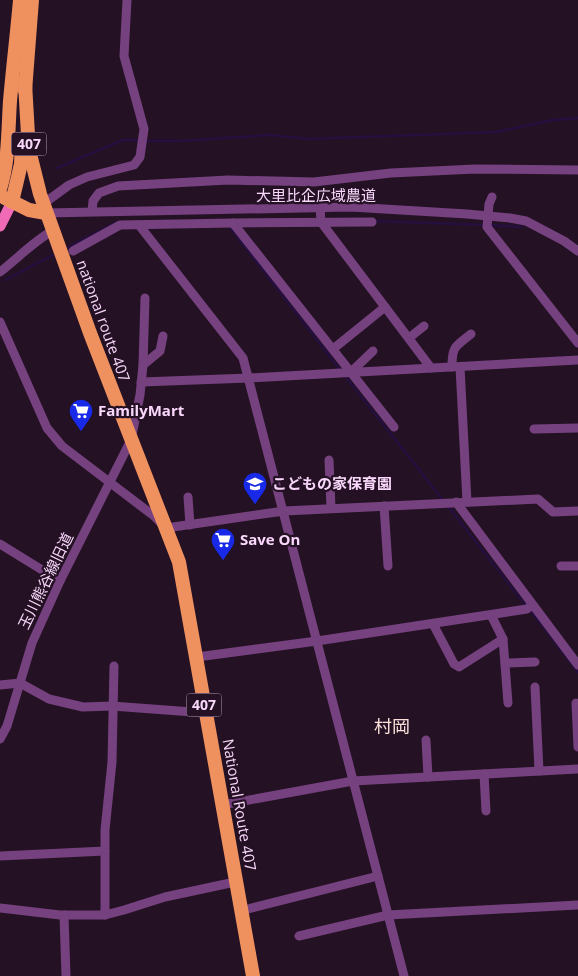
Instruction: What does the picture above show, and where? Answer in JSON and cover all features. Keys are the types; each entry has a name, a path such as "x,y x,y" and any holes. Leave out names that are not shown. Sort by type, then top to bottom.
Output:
{"highway":[{"name":"407","path":"0,189 9,144 10,102 20,0"},
{"name":"national route 407","path":"6,199 21,164 32,0"},
{"name":"national route 407","path":"25,83 31,158 44,208 52,230 64,251 131,440"},
{"path":"6,199 29,210 44,208"},
{"name":"National Route 407","path":"131,440 179,562 253,976"}],"main road":[{"path":"0,226 6,199"}],"street":[{"path":"44,208 69,185 87,177 134,165 140,157 144,130 124,56 128,0"},
{"path":"92,211 92,201 95,197 103,191 118,186 228,180 314,182 391,173 456,170 524,168 578,170"},
{"path":"492,197 489,204 487,227 578,343"},
{"path":"320,207 320,222 432,368"},
{"name":"大里比企広域農道","path":"44,208 92,211 257,210 351,207 488,216 510,218 531,223 578,251"},
{"path":"64,251 120,226 233,222 372,222"},
{"path":"233,222 333,349 346,372 394,428"},
{"path":"139,225 243,358 404,976"},
{"path":"0,272 26,252 36,240 52,230"},
{"name":"玉川熊谷線旧道","path":"0,739 7,726 32,643 60,581 131,440 143,365 145,298"},
{"path":"333,349 385,307"},
{"path":"0,322 46,428 52,436 62,446 154,516 166,528 284,511 456,502 538,499 553,512 578,511"},
{"path":"409,338 424,326"},
{"path":"467,502 456,367 452,354 454,348 471,334"},
{"path":"143,365 147,364 160,351 163,336"},
{"path":"346,372 373,351"},
{"path":"141,382 578,360"},
{"path":"534,430 578,428"},
{"path":"329,460 331,508"},
{"path":"188,497 190,525"},
{"path":"456,502 530,607 578,665"},
{"path":"384,506 388,566"},
{"path":"0,544 60,581"},
{"path":"561,566 578,566"},
{"path":"197,657 433,624 530,607"},
{"path":"491,615 503,639 508,703"},
{"path":"433,624 454,664 459,667 503,639"},
{"path":"505,663 535,662"},
{"path":"105,915 105,830 112,762 114,666"},
{"path":"0,686 20,683 49,699 82,707 112,706 206,713"},
{"path":"535,687 539,771"},
{"path":"576,703 578,746"},
{"path":"426,740 428,777"},
{"path":"222,805 353,781 578,769"},
{"path":"484,774 486,811"},
{"path":"0,856 105,851"},
{"path":"240,911 378,876"},
{"path":"0,908 64,915 105,915 164,897 236,882"},
{"path":"299,936 388,915 578,906"},
{"path":"64,915 66,976"}],"waterway":[{"path":"145,141 179,141 270,135 309,139 496,132 553,120 578,118"},
{"path":"57,168 123,140 140,140"},
{"path":"375,221 484,225"},
{"path":"64,249 117,222"},
{"path":"228,225 341,371"},
{"path":"490,225 522,227"},
{"path":"5,280 57,253"},
{"path":"344,375 443,500"},
{"path":"448,506 526,606"},
{"path":"530,610 578,672"}],"place":[{"name":"FamilyMart","path":"81,432"},
{"name":"こどもの家保育園","path":"255,505"},
{"name":"Save On","path":"223,561"}],"district":[{"name":"村岡","path":"392,727"}]}
